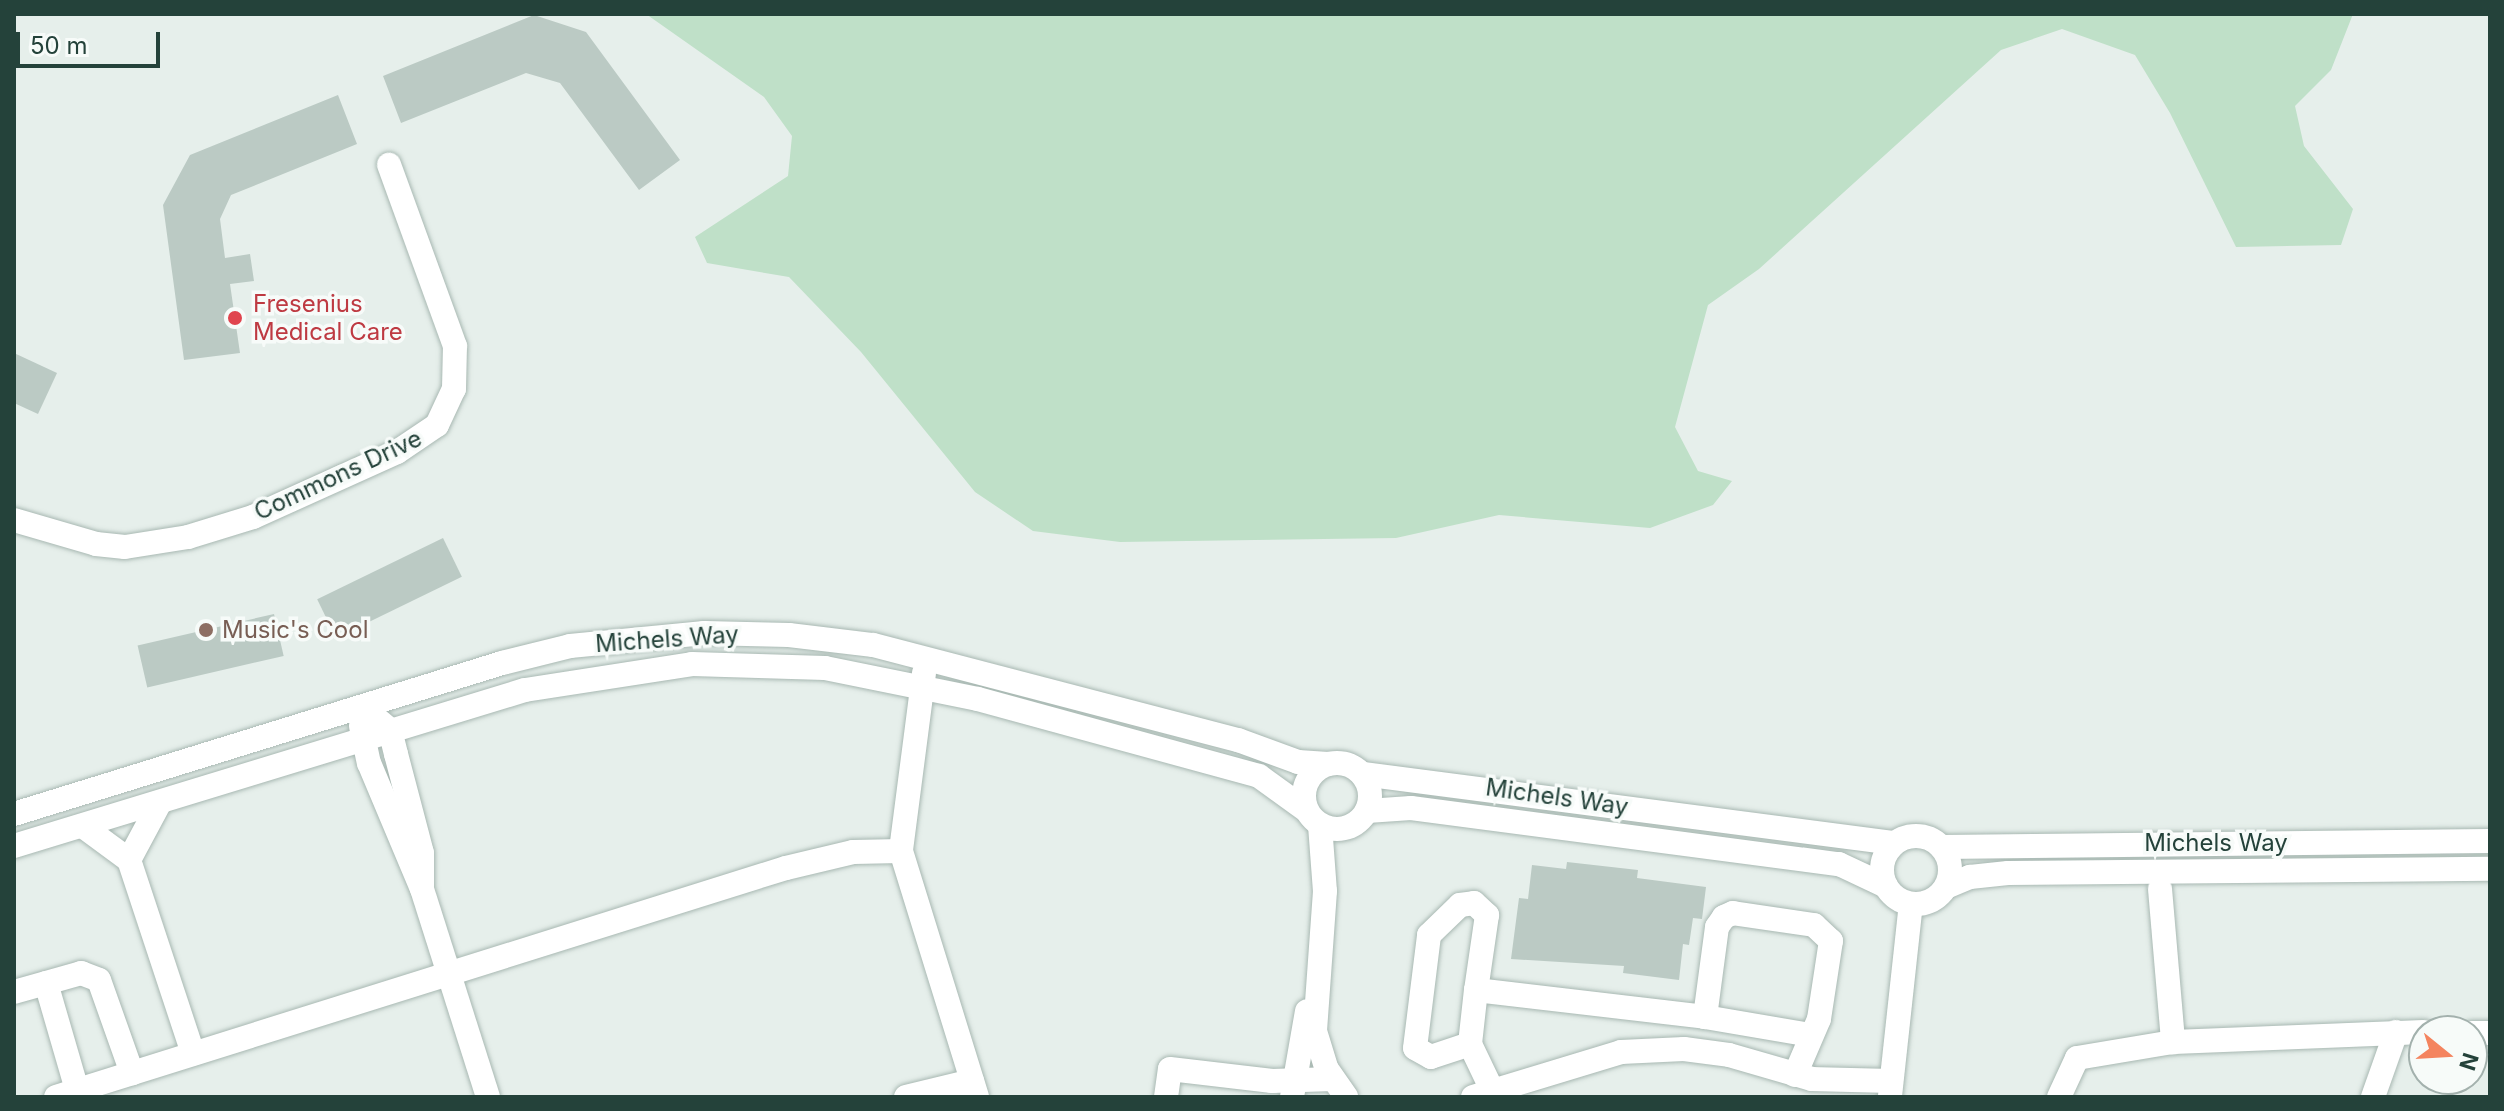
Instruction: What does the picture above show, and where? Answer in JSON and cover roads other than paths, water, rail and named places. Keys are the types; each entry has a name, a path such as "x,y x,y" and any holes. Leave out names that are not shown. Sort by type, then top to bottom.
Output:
{"street":[{"name":"Commons Drive","path":"14,520 96,544 125,547 188,537 282,504 397,452 437,425 454,389 455,346 389,165"},
{"name":"Michels Way","path":"14,814 540,653 652,637 789,635 928,658 1238,740 1298,762 1328,764"},
{"path":"906,1097 974,1089 901,851 921,686 928,658"},
{"name":"Michels Way","path":"14,846 525,690 650,667 779,665 921,686 1244,771 1270,781 1313,818"},
{"path":"362,706 390,730 422,853 422,889"},
{"path":"362,706 361,739 405,858 422,889 488,1097"},
{"path":"1293,1087 1316,973 1325,891 1310,777 1328,764 1347,764 1363,774 1371,792 1325,891"},
{"name":"Michels Way","path":"1363,774 1893,843"},
{"path":"129,860 159,804"},
{"name":"Michels Way","path":"1360,819 1411,808 1839,864 1886,886"},
{"path":"1313,818 1360,819"},
{"path":"84,827 129,860 193,1054"},
{"path":"1922,836 1942,847 1951,866 1946,887 1931,901 1911,904 1886,886 1882,866 1893,843 1922,836"},
{"name":"Michels Way","path":"1942,847 2490,841"},
{"path":"46,983 66,1094 450,976 786,868 853,852 901,851"},
{"name":"Michels Way","path":"1946,887 1970,877 2008,873 2490,869"},
{"path":"2160,889 2173,1042"},
{"path":"1470,1044 1431,1057 1415,1048 1429,935 1460,905 1474,903 1487,915 1470,1044 1482,1094 1621,1052 1684,1049 1729,1055 1795,1075 1890,1089 1911,904"},
{"path":"1705,1017 1717,927 1724,917 1733,913 1814,925 1831,941 1819,1019 1795,1075"},
{"path":"14,992 81,973 99,980 132,1073"},
{"path":"1166,1097 1170,1069 1272,1081 1293,1087 1339,1088 1315,1031 1316,973"},
{"path":"1476,990 1705,1017 1810,1035"},
{"path":"2373,1097 2396,1032"},
{"path":"2059,1097 2077,1058 2173,1042 2408,1032"}],"place":[{"name":"Fresenius Medical Care","path":"235,318"},
{"name":"Music's Cool","path":"206,630"}]}
